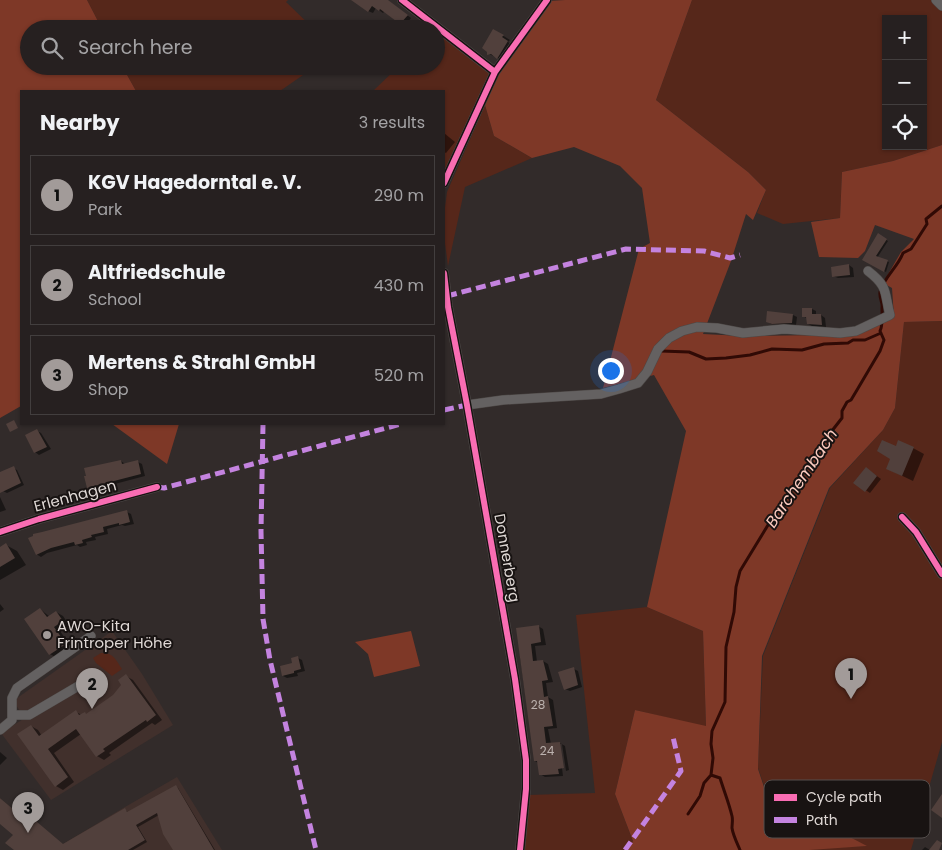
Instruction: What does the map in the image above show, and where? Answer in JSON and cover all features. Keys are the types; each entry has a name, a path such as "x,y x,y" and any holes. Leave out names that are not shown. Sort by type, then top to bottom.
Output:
{"street":[{"path":"402,0 428,20"},
{"path":"445,182 495,72 546,0"},
{"path":"936,0 942,6"},
{"path":"445,33 495,72"},
{"path":"467,404 601,394 638,383 647,372 658,349 669,338 682,330 697,326 743,333 784,329 840,333 856,331 890,315 887,293 868,271"},
{"name":"Donnerberg","path":"445,281 515,679 526,760 526,789 520,850"},
{"name":"Erlenhagen","path":"0,532 39,519 157,487"},
{"path":"902,517 916,532 942,574"},
{"path":"0,730 12,720 12,698 17,688 91,636"},
{"path":"13,715 29,715 92,678"}],"shaded area":[{"path":"0,0 87,0 97,20 20,20 20,75 127,75 135,90 20,90 20,407 0,418"},
{"path":"87,0 288,0 286,2 305,20 97,20"},
{"path":"692,0 942,0 942,145 927,150 927,15 882,15 882,150 927,150 893,161 842,172 840,218 783,224 757,213 766,190 748,172 656,100"},
{"path":"692,0 656,100 748,172 766,190 753,220 746,214 731,261 703,334 742,336 826,335 894,317 892,288 883,283 901,252 914,239 875,225 865,251 858,258 819,257 811,222 840,218 842,172 893,161 942,145 942,321 904,322 895,408 883,430 829,488 762,656 758,769 764,787 764,838 852,838 867,846 809,850 628,850 633,841 615,794 635,710 706,726 703,631 647,607 686,431 654,375 603,388 639,249 650,243 642,188 620,166 574,147 532,158 494,136 485,105 496,73 548,1"},
{"path":"445,38 492,73 446,176 445,90 374,90 390,75 445,75"},
{"path":"127,75 303,75 281,90 135,90"},
{"path":"485,105 494,136 532,158 465,187 448,266 445,244 447,192"},
{"path":"942,321 942,742 930,784 930,780 764,780 764,785 758,768 763,656 830,488 883,430 895,408 904,322"},
{"path":"113,425 179,425 167,464"},
{"path":"647,607 703,631 706,727 635,710 615,794 633,841 628,850 519,850 528,795 595,793 576,615"},
{"path":"112,631 142,674 173,725 51,800 1,733 25,718 13,701"},
{"path":"411,631 420,666 374,677 368,654 355,642"},
{"path":"101,653 111,655 122,669 112,676 96,663 93,658"},
{"path":"177,777 222,850 53,850 125,807"},
{"path":"851,838 914,838 911,850 809,850 809,848 866,846"}],"building":[{"path":"351,0 388,0 408,15 404,20 395,20 380,9 379,11 372,6 368,12"},
{"path":"493,29 504,35 502,37 508,41 497,59 491,54 487,55 487,52 482,48"},
{"path":"878,233 887,239 876,256 888,260 884,272 862,260"},
{"path":"849,264 850,275 832,277 831,267"},
{"path":"802,308 812,308 812,314 821,314 822,325 807,324 806,317 802,317"},
{"path":"767,311 793,314 792,323 772,324 766,322"},
{"path":"14,420 18,428 10,432 6,424"},
{"path":"37,429 47,447 34,453 25,435"},
{"path":"882,440 896,446 898,440 914,447 902,476 886,469 890,459 877,451"},
{"path":"121,460 122,464 138,460 141,474 87,488 84,468"},
{"path":"14,466 21,483 0,493 0,472"},
{"path":"866,467 877,476 865,492 853,483"},
{"path":"127,510 130,522 103,527 104,532 91,535 92,537 82,540 83,543 75,545 74,542 51,548 36,555 28,538 33,536 33,534"},
{"path":"6,543 15,558 0,567 0,547"},
{"name":"AWO-Kita Frintroper Höhe","path":"40,608 47,617 56,611 63,621 54,627 66,644 49,655 24,619"},
{"path":"539,625 541,642 531,644 533,661 543,660 548,680 542,681 544,697 548,696 553,726 544,727 546,743 560,742 564,768 558,769 559,774 539,775 537,761 534,761 516,628"},
{"path":"298,656 301,669 282,676 280,666 292,663 291,658"},
{"path":"574,667 578,685 564,690 558,672"},
{"path":"126,674 156,715 103,749 105,751 96,757 76,729 48,749 68,777 55,787 17,734 31,725 39,736 76,710 79,715 85,712 86,714 113,695 121,685 118,680"},
{"path":"176,785 214,850 173,850 163,834 157,813 136,825 145,840 128,850 14,850 5,843 13,835 0,824 0,798 27,821 30,816 63,844 125,808 127,812"},
{"path":"942,794 942,818 931,810"},
{"path":"937,840 942,843 939,850 929,850"}],"waterway":[{"name":"Barchembach","path":"740,850 733,833 732,816 720,778 711,775 713,758 712,731 725,702 726,647 734,612 736,587 740,571 779,507 842,418 842,411 847,402 851,400 880,351 884,340 880,331 882,323 880,292 882,287 903,253 911,249 927,224 926,219 942,206"},
{"path":"661,351 689,352 706,359 726,358 750,355 772,349 802,350 824,344 848,343 853,340 865,340 881,333"},
{"name":"Barchembach","path":"688,814 700,796 704,783 711,775"}],"marked path":[{"path":"447,296 626,249 704,251 730,258 740,255"},
{"path":"445,410 467,405"},
{"path":"263,425 261,531 263,619 270,660 316,850"},
{"path":"157,487 164,488 397,425"},
{"path":"625,850 681,771 673,737"}],"cycle path":[{"path":"402,0 428,20"},
{"path":"445,181 495,72 547,0"},
{"path":"445,33 495,72"},
{"path":"445,282 515,679 526,760 526,789 520,850"},
{"path":"0,532 39,519 157,487"},
{"path":"902,517 916,532 942,574"}],"place":[{"name":"AWO-Kita Frintroper Höhe","path":"47,635"},
{"name":"KGV Hagedorntal e. V.","path":"851,699"},
{"name":"Altfriedschule","path":"92,709"},
{"name":"Mertens & Strahl GmbH","path":"28,833"}]}
